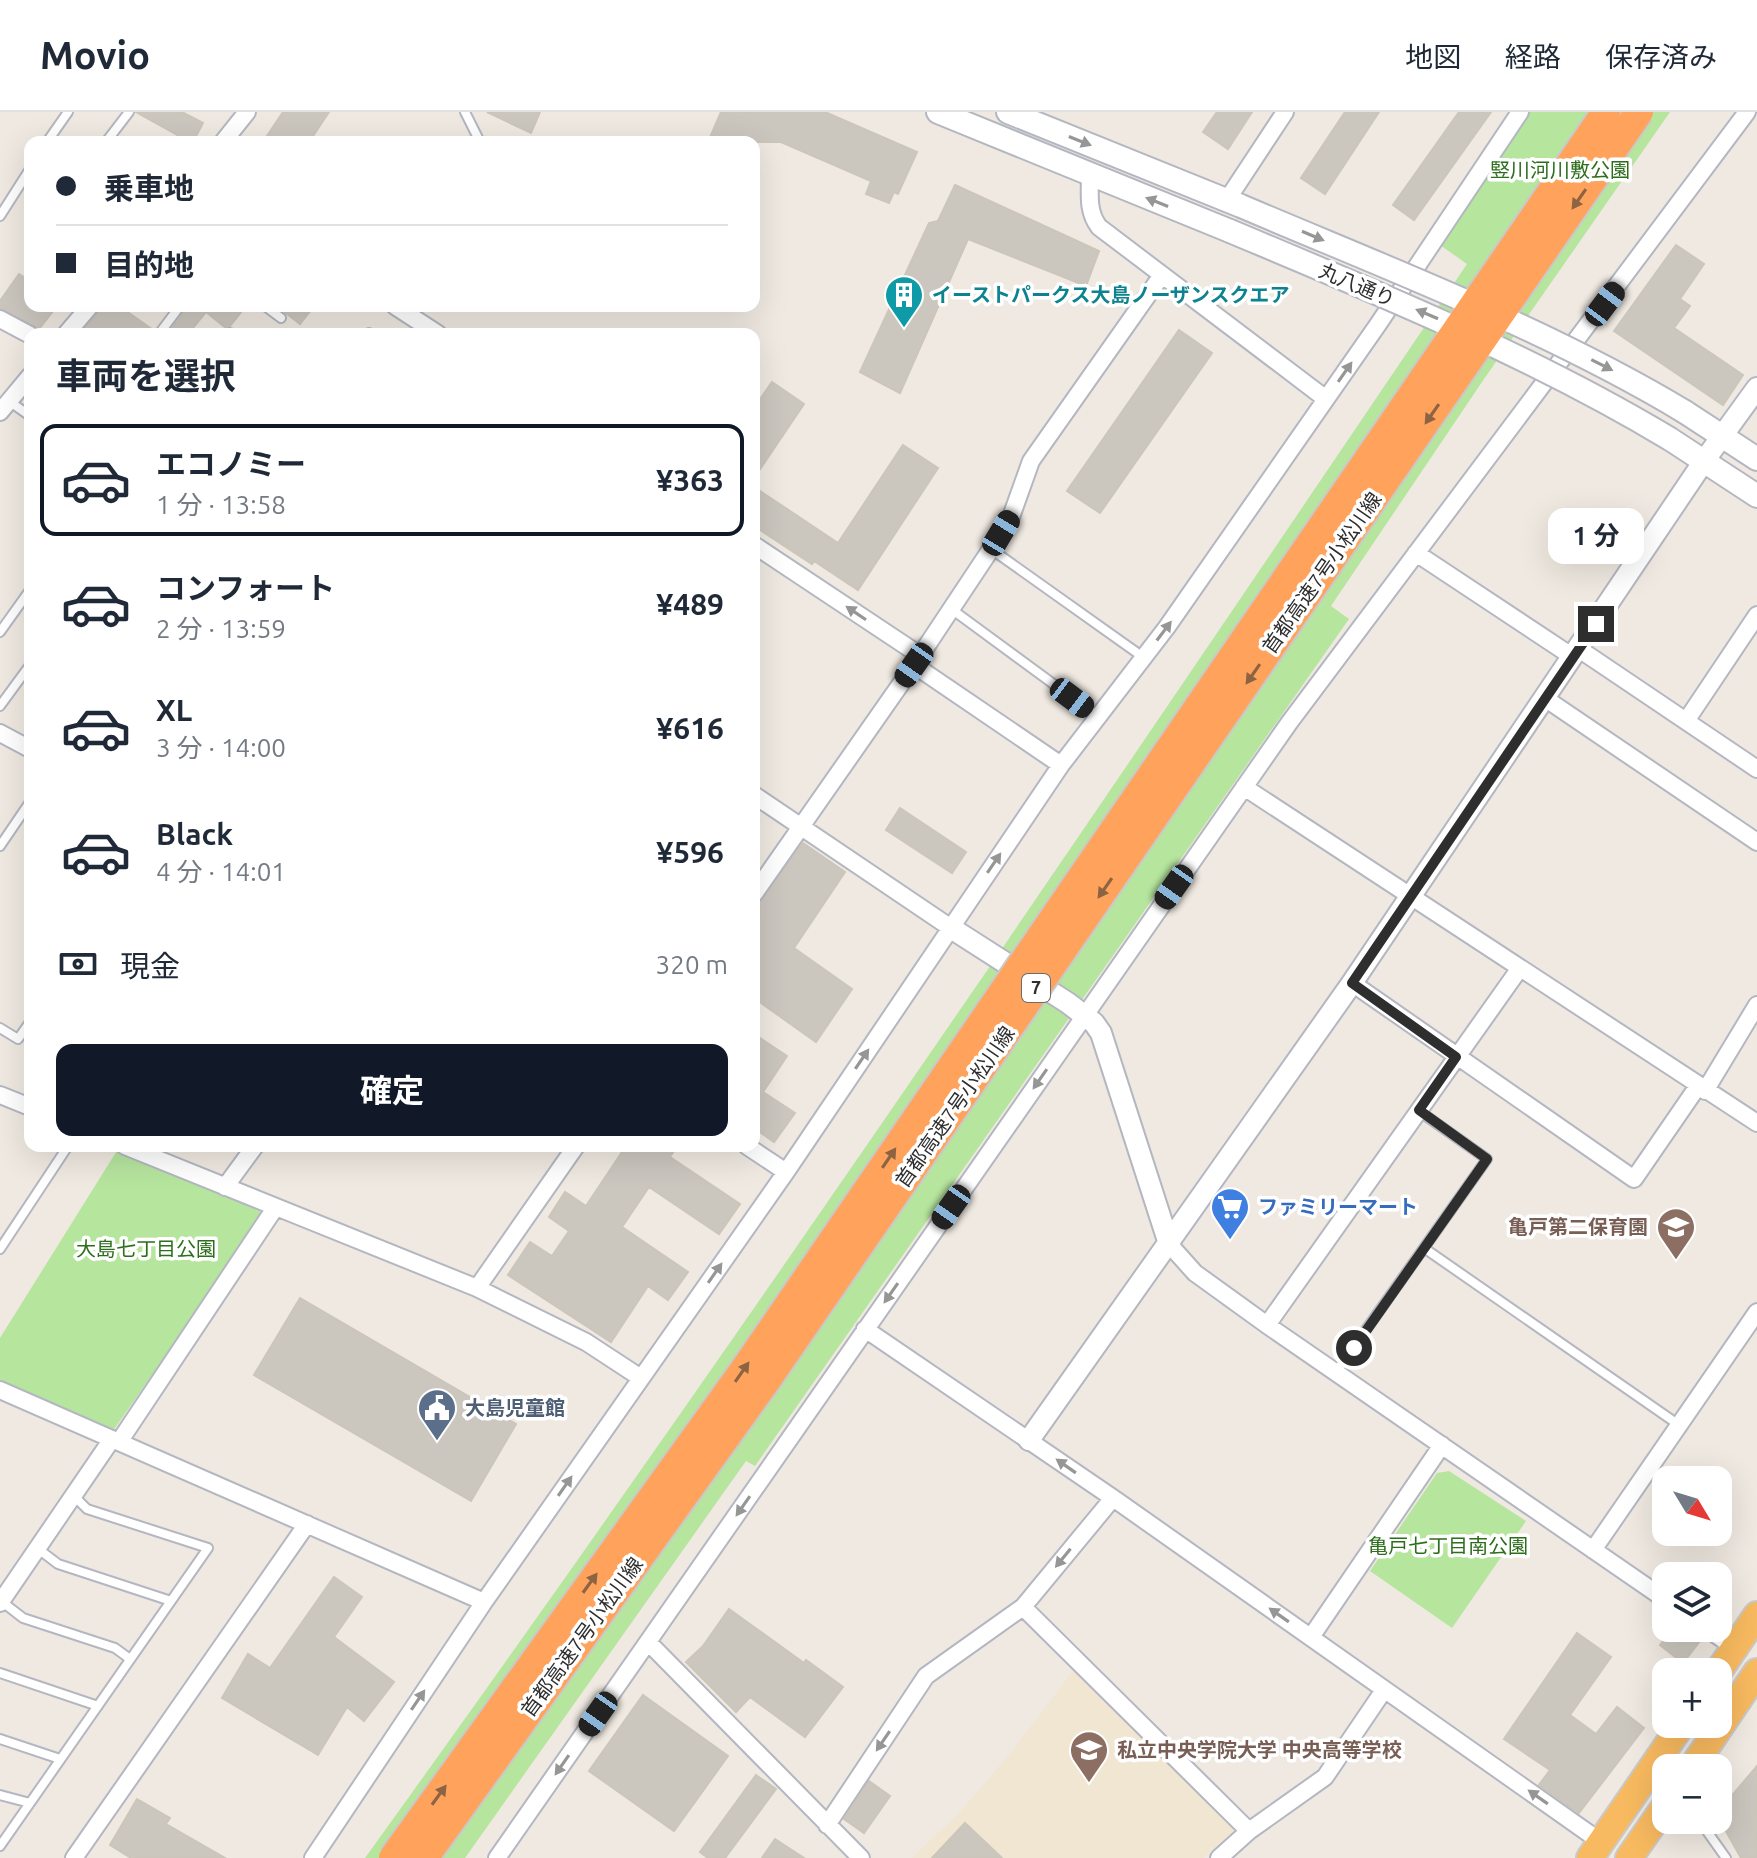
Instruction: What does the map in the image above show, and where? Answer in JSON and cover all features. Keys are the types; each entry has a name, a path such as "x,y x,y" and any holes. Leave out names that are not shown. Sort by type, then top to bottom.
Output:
{"highway":[{"name":"首都高速7号小松川線","path":"393,1858 744,1370 1606,112"},
{"name":"首都高速7号小松川線","path":"424,1858 764,1384 1639,112"},
{"path":"1727,1658 1757,1615"},
{"path":"1701,1754 1757,1672"},
{"path":"1596,1850 1672,1738"},
{"path":"1629,1858 1652,1825"}],"main road":[{"name":"丸八通り","path":"938,112 1230,231 1438,319 1532,363 1613,405 1757,496"},
{"name":"丸八通り","path":"1008,112 1234,203 1547,338 1627,378 1757,459"}],"street":[{"path":"228,136 247,112"},
{"path":"1234,203 1285,112"},
{"path":"313,1858 484,1602 786,1172 1061,765 1143,657 1326,399 1520,112"},
{"path":"497,1858 1244,787 1747,112"},
{"path":"1090,175 1090,205 1099,227 1326,399"},
{"path":"760,885 991,549 1011,517 1031,461 1162,275"},
{"path":"71,328 85,312"},
{"path":"404,312 429,328"},
{"path":"0,319 24,332"},
{"path":"4,406 24,383"},
{"path":"1029,1440 1352,983 1704,461 1757,388"},
{"path":"760,549 1061,765"},
{"path":"1416,553 1686,721 1757,769"},
{"path":"1686,721 1750,639 1757,615"},
{"path":"1546,699 1757,842"},
{"path":"0,733 24,746"},
{"path":"1244,787 1757,1123"},
{"path":"760,799 1085,1015 1101,1033 1169,1244 1195,1273 1652,1590"},
{"path":"1267,1325 1520,968"},
{"path":"1352,983 1634,1179 1757,1005"},
{"path":"0,1095 24,1105"},
{"path":"140,1152 477,1288 586,1342 641,1378"},
{"path":"225,1187 251,1152"},
{"path":"477,1288 572,1152"},
{"path":"756,1152 786,1172"},
{"path":"1,1602 275,1208"},
{"path":"1593,1550 1757,1312"},
{"path":"865,1329 1311,1637 1596,1850"},
{"path":"0,1390 484,1602"},
{"path":"1311,1637 1442,1445"},
{"path":"827,1825 926,1676 1023,1607 1113,1498"},
{"path":"74,1858 307,1524"},
{"path":"1023,1607 1249,1831"},
{"path":"648,1642 861,1858"},
{"path":"1727,1642 1734,1647"},
{"path":"1219,1858 1249,1831 1325,1777 1384,1690"}],"lane":[{"path":"51,136 68,112"},
{"path":"111,136 129,112"},
{"path":"465,112 477,136"},
{"path":"0,216 24,178"},
{"path":"273,312 281,318"},
{"path":"4,406 24,414"},
{"path":"991,549 1143,657"},
{"path":"0,632 24,598"},
{"path":"950,608 1097,716"},
{"path":"0,706 24,673"},
{"path":"0,846 24,811"},
{"path":"0,1028 18,1039 24,1030"},
{"path":"1336,1372 1487,1159 1419,1110"},
{"path":"0,1249 64,1152"},
{"path":"1424,1248 1679,1425"},
{"path":"0,1846 208,1548 87,1509 74,1495"},
{"path":"37,1548 58,1564 171,1601"},
{"path":"1,1602 23,1618 115,1648 130,1659"},
{"path":"0,1673 98,1706"},
{"path":"0,1739 60,1759"},
{"path":"0,1795 30,1803"},
{"path":"1709,1834 1726,1858"}],"shaded area":[{"name":"私立中央学院大学 中央高等学校","path":"1076,1667 1237,1827 1203,1858 912,1858 960,1812 1009,1755"}],"green space":[{"name":"竪川河川敷公園","path":"1530,112 1670,112 1331,606 1349,619 755,1466 746,1461 465,1858 365,1858 784,1264 1467,264 1440,245"},
{"name":"大島七丁目公園","path":"116,1152 125,1152 260,1207 264,1215 110,1435 0,1386 0,1338"},
{"name":"亀戸七丁目南公園","path":"1449,1471 1526,1521 1452,1628 1370,1571 1437,1473"}],"building":[{"path":"136,112 182,112 203,123 196,136 179,136"},
{"path":"283,112 329,112 313,136 267,136"},
{"path":"487,112 540,112 531,133"},
{"path":"721,112 825,112 917,152 898,194 894,192 889,203 866,194 871,181 781,142 760,142 760,136 711,136"},
{"path":"1217,112 1252,112 1228,149 1203,132"},
{"path":"1345,112 1379,112 1325,194 1301,178"},
{"path":"1459,112 1491,112 1414,220 1393,205"},
{"name":"イーストパークス大島ノーザンスクエア","path":"955,185 1099,251 1086,286 968,239 900,393 860,372 929,223 938,221"},
{"path":"1676,245 1704,264 1680,299 1690,306 1674,328 1743,375 1723,405 1614,331"},
{"path":"19,274 24,277 24,312 52,312 37,328 0,308 0,301"},
{"path":"128,312 150,328 85,328 98,313"},
{"path":"184,312 206,312 193,328 172,328"},
{"path":"206,312 241,312 226,328"},
{"path":"285,312 309,312 300,324"},
{"path":"1179,330 1212,353 1100,513 1067,491"},
{"path":"772,382 804,404 760,469 760,399"},
{"path":"903,445 938,468 858,590 760,530 760,491 838,543"},
{"path":"900,808 966,852 952,873 886,830"},
{"path":"803,843 845,872 794,948 852,989 816,1042 760,1002 760,900"},
{"path":"760,1038 787,1056 763,1092 795,1113 774,1142 760,1132"},
{"path":"622,1152 673,1152 670,1157 740,1204 719,1234 649,1187 622,1227 688,1272 668,1300 648,1286 611,1342 508,1275 530,1242 552,1256 569,1231 549,1217 565,1192 586,1206"},
{"path":"300,1298 516,1424 471,1501 254,1375"},
{"path":"334,1577 362,1597 334,1637 394,1682 364,1721 347,1707 318,1755 222,1698 248,1654 270,1668"},
{"path":"729,1609 843,1687 805,1737 750,1697 736,1712 686,1662 703,1646"},
{"path":"1577,1633 1611,1657 1570,1715 1596,1734 1617,1707 1644,1728 1579,1813 1539,1785 1550,1770 1504,1739"},
{"path":"1662,1642 1699,1642 1687,1658 1677,1658 1660,1645"},
{"path":"643,1695 728,1756 674,1831 589,1771"},
{"path":"1757,1766 1757,1858 1741,1858 1728,1834 1732,1834 1732,1795"},
{"path":"756,1775 776,1789 725,1858 708,1858 700,1852"},
{"path":"869,1781 890,1796 864,1833 844,1819"},
{"path":"137,1799 170,1818 166,1824 225,1858 131,1858 110,1845"},
{"path":"965,1823 1002,1858 932,1858"},
{"path":"775,1839 804,1858 762,1858"}],"place":[{"name":"イーストパークス大島ノーザンスクエア","path":"904,329"},
{"name":"ファミリーマート","path":"1230,1241"},
{"name":"亀戸第二保育園","path":"1676,1261"},
{"name":"大島児童館","path":"437,1442"},
{"name":"私立中央学院大学 中央高等学校","path":"1089,1784"}],"route":[{"path":"1354,1348 1487,1159 1419,1110 1456,1057 1352,983 1596,624"}]}
